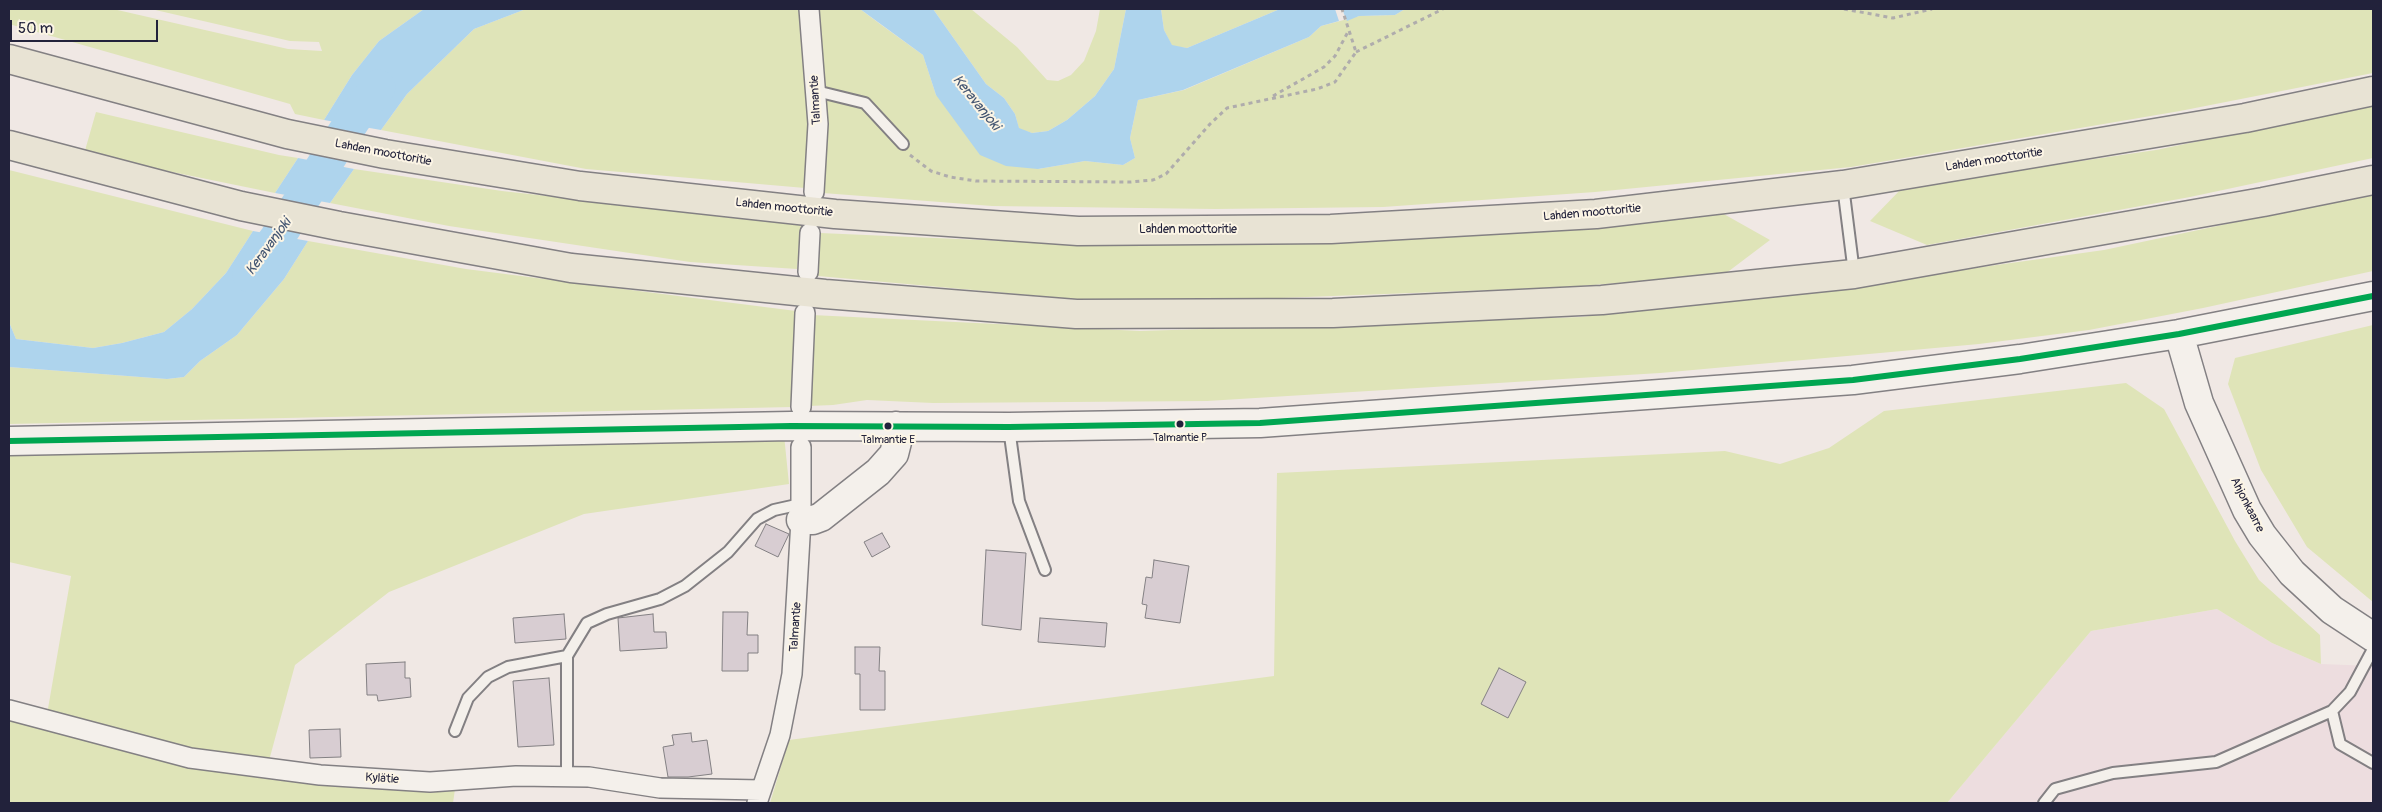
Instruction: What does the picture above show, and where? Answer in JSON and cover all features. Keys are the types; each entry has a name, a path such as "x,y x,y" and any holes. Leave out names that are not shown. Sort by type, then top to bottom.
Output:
{"highway":[{"name":"Lahden moottoritie","path":"9,59 287,134 385,154 580,186 835,214 1078,231 1331,229 1596,214 1843,185 2245,118 2373,92"},
{"path":"9,145 241,206 339,226 571,268 825,294 1076,314 1334,313 1602,300 1854,274 2264,202 2373,180"}],"main road":[{"path":"9,441 791,426 1008,427 1260,423 1731,391 1853,380 2020,360 2179,334 2373,296"},
{"name":"Ahjonkaarre","path":"2179,334 2199,404 2247,510 2262,535 2292,573 2332,610 2373,637"},
{"path":"801,512 813,520 821,517 878,472 894,454 897,442 896,426"}],"street":[{"name":"Talmantie","path":"809,9 818,124 814,192"},
{"path":"808,272 810,233"},
{"path":"801,407 805,313"},
{"name":"Talmantie","path":"759,796 780,735 792,674 801,512 801,446"},
{"name":"Kylätie","path":"9,710 190,758 320,775 430,782 516,776 589,776 660,788 759,796"}],"lane":[{"path":"816,91 865,103 902,144"},
{"path":"1843,185 1854,274"},
{"path":"1008,427 1019,501 1046,570"},
{"path":"567,776 567,656 587,623 607,614 660,599 686,586 728,552 757,519 774,510 801,512"},
{"path":"2044,803 2055,789 2113,773 2216,762 2332,711 2350,692 2373,649"},
{"path":"455,731 468,698 488,677 508,667 567,656"},
{"path":"2332,711 2340,744 2373,764"}],"path":[{"path":"1342,9 1356,52"},
{"path":"902,144 914,159 931,171 976,181 1111,182 1153,180 1166,174 1210,124 1227,108 1317,89 1334,82 1356,52 1443,9"},
{"path":"1844,9 1893,18 1932,9"},
{"path":"1272,97 1324,67 1335,56 1349,29"}],"shaded area":[{"path":"2217,609 2272,643 2321,664 2373,666 2373,803 1947,803 2091,631"}],"green space":[{"path":"9,9 113,9 288,49 322,51 319,42 290,41 151,9 424,9 379,41 352,75 324,120 295,114 290,104 9,24"},
{"path":"526,9 800,9 808,118 805,188 586,169 381,130 407,94 474,29"},
{"path":"819,9 860,9 923,55 936,95 1038,169 1085,161 1123,165 1135,158 1130,138 1138,100 1184,90 1309,37 1321,26 1359,16 1395,15 1405,9 2373,9 2373,73 2180,111 1851,167 1595,192 1383,207 1215,209 992,206 823,193 826,92"},
{"path":"933,9 971,9 1017,47 1047,80 1058,81 1071,75 1084,61 1096,31 1100,9 1126,9 1114,69 1095,96 1067,120 1048,131 1032,133 1019,129 1015,114 1004,98 986,84"},
{"path":"1161,9 1280,9 1187,48 1172,46 1164,30"},
{"path":"2373,105 2373,158 2190,197 1927,245 1870,221 1903,187 2156,150"},
{"path":"96,112 298,158 275,193 84,154"},
{"path":"354,169 502,191 801,224 797,269 690,262 449,226 330,203"},
{"path":"9,170 253,231 226,273 192,309 164,332 93,348 16,339 9,322"},
{"path":"2373,193 2373,271 2203,308 2089,330 1979,344 1660,373 1207,401 933,403 867,400 833,405 808,406 812,315 1140,331 1581,317 1818,290 2104,250"},
{"path":"1722,213 1770,240 1725,274 1569,287 1280,298 1084,300 818,276 820,233 1096,245 1480,235"},
{"path":"308,241 466,269 796,311 792,407 9,424 9,367 167,379 184,377 200,361 237,335 284,279"},
{"path":"2373,325 2373,602 2307,547 2261,470 2228,384 2235,358"},
{"path":"2126,383 2164,409 2235,541 2259,580 2320,635 2321,664 2272,643 2217,609 2091,631 1947,803 770,803 789,740 1274,676 1277,473 1725,451 1780,464 1829,448 1884,411"},
{"path":"784,435 789,484 584,514 389,592 295,665 267,768 46,720 71,576 9,562 9,453"},
{"path":"9,719 190,764 455,789 453,803 9,803"}],"water":[{"path":"424,9 526,9 474,29 407,94 381,130 324,120 352,75 379,41"},
{"path":"860,9 933,9 986,84 1004,98 1015,114 1019,128 1032,133 1048,131 1067,120 1095,96 1114,69 1126,9 1161,9 1164,30 1172,45 1187,48 1280,9 1335,9 1339,21 1321,26 1309,37 1183,90 1138,100 1130,138 1135,158 1123,165 1085,161 1038,169 1006,166 980,155 936,95 923,55"},
{"path":"1342,9 1405,9 1395,15 1359,16 1347,21"},
{"path":"298,158 354,169 330,203 275,193"},
{"path":"253,231 308,241 284,279 237,335 200,361 184,377 167,379 9,367 9,322 16,339 93,348 164,332 192,309 226,273"}],"building":[{"path":"766,524 789,534 778,557 755,546"},
{"path":"882,533 890,547 872,557 864,542"},
{"path":"986,550 1026,553 1021,630 982,625"},
{"path":"1154,560 1189,566 1180,623 1145,618 1147,605 1142,604 1146,577 1152,578"},
{"path":"723,612 748,612 747,635 758,635 758,653 748,653 748,671 722,671"},
{"path":"564,614 566,639 515,643 513,618"},
{"path":"653,614 654,632 666,632 667,648 620,651 618,618"},
{"path":"1040,618 1107,623 1105,647 1038,642"},
{"path":"855,647 880,647 879,671 885,671 885,710 860,710 860,674 855,674"},
{"path":"405,662 405,678 410,678 411,697 378,701 377,695 367,695 366,664"},
{"path":"1499,668 1526,682 1508,718 1481,704"},
{"path":"549,678 554,745 518,747 513,681"},
{"path":"340,729 341,757 310,758 309,730"},
{"path":"691,733 692,742 707,740 712,774 668,777 663,747 674,745 672,735"}],"waterway":[{"name":"Keravanjoki","path":"250,275 277,238 353,120 378,87"}],"transit line":[{"path":"9,441 791,426 1009,427 1260,423 1853,380 2020,359 2179,334 2373,296"}],"place":[{"name":"Talmantie P","path":"1180,424"},
{"name":"Talmantie E","path":"888,426"}]}
